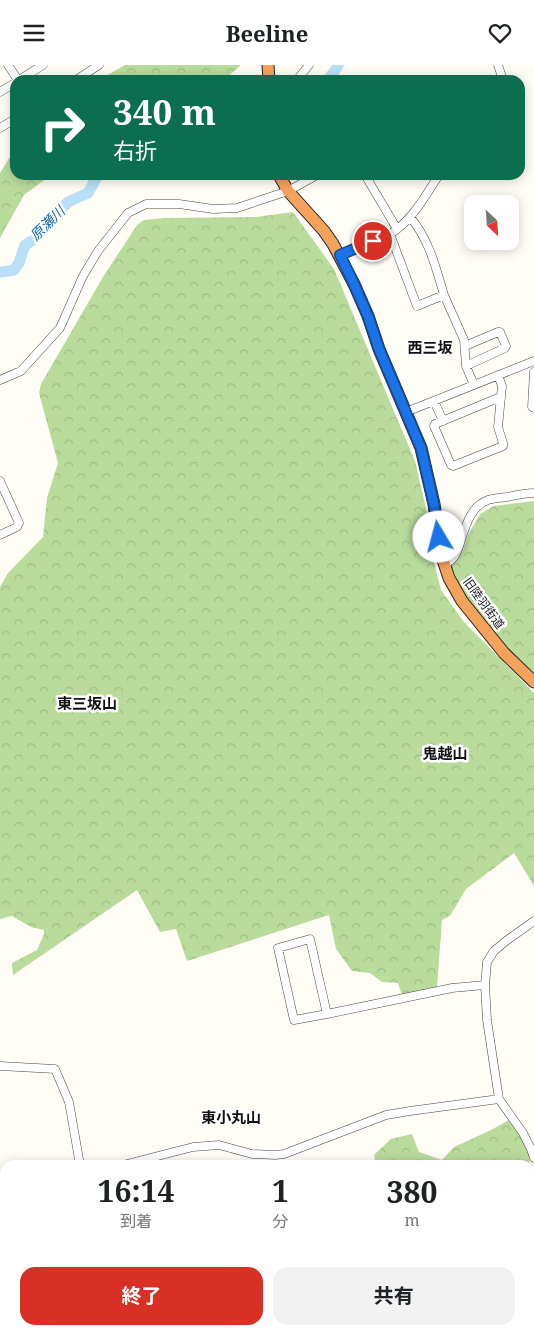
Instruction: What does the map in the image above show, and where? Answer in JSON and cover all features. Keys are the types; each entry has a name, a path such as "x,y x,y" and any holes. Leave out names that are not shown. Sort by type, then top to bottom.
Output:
{"highway":[{"name":"旧陸羽街道","path":"282,180 288,191 324,231 340,255 368,316 379,349 421,448 434,505 441,554 450,578 462,601 504,653 534,682"}],"street":[{"path":"27,75 43,65"},
{"path":"84,75 99,65"},
{"path":"301,75 309,65"},
{"path":"0,380 21,371 60,328 82,276 98,251 128,213 146,204 179,204 213,209 237,209 288,191 308,180"},
{"path":"368,180 397,229"},
{"path":"340,255 390,234 397,229 410,217 436,180"},
{"path":"410,217 434,257 444,295 465,346 466,365 474,385"},
{"path":"390,234 417,306 444,295"},
{"path":"465,346 498,332 506,346 506,349 466,365"},
{"path":"406,412 498,375 534,366 532,407 534,408"},
{"path":"498,375 502,387 498,427 504,443 503,446 453,466 451,465 434,426 500,398"},
{"path":"434,401 443,421"},
{"path":"0,481 3,494 19,523 18,527 0,535"},
{"path":"444,565 456,555 468,519 481,504 488,500 524,493 534,493"},
{"path":"534,921 494,951 487,962 485,985 487,1020 500,1099 523,1133 534,1158"},
{"path":"327,1014 310,939 278,948 294,1020 327,1014 452,988 485,985"},
{"path":"0,1066 55,1069 69,1102 79,1160"},
{"path":"142,1160 193,1147 219,1145 252,1154 275,1155 386,1115 500,1099"}],"green space":[{"path":"125,65 241,65 230,75 108,75"},
{"path":"10,157 10,180 44,180 24,195 0,238 0,173"},
{"path":"293,212 334,269 415,461 428,517 433,559 441,590 464,622 534,693 534,886 514,853 466,889 450,916 442,920 437,987 402,995 398,983 382,982 370,973 352,971 336,949 329,915 187,961 176,929 160,932 137,890 13,975 12,963 37,950 44,930 31,927 12,916 0,919 0,587 8,573 43,537 47,498 58,463 39,393 41,384 103,277 137,225 144,220 256,217"},
{"path":"534,501 534,677 517,662 467,600 451,566 463,551 469,533 480,514 494,506"},
{"path":"511,1119 530,1154 529,1160 442,1160 454,1147"},
{"path":"412,1134 419,1152 442,1160 375,1160 374,1155 391,1139"}],"waterway":[{"name":"原瀬川","path":"332,75 338,65"},
{"name":"原瀬川","path":"0,272 14,270 19,263 25,245 35,239 42,228 68,202 88,193 95,180"}],"district":[{"name":"西三坂","path":"430,347"},
{"name":"東三坂山","path":"87,703"},
{"name":"鬼越山","path":"445,753"},
{"name":"東小丸山","path":"231,1117"}],"route":[{"path":"373,241 340,255 368,316 379,349 421,448 439,537"}]}
